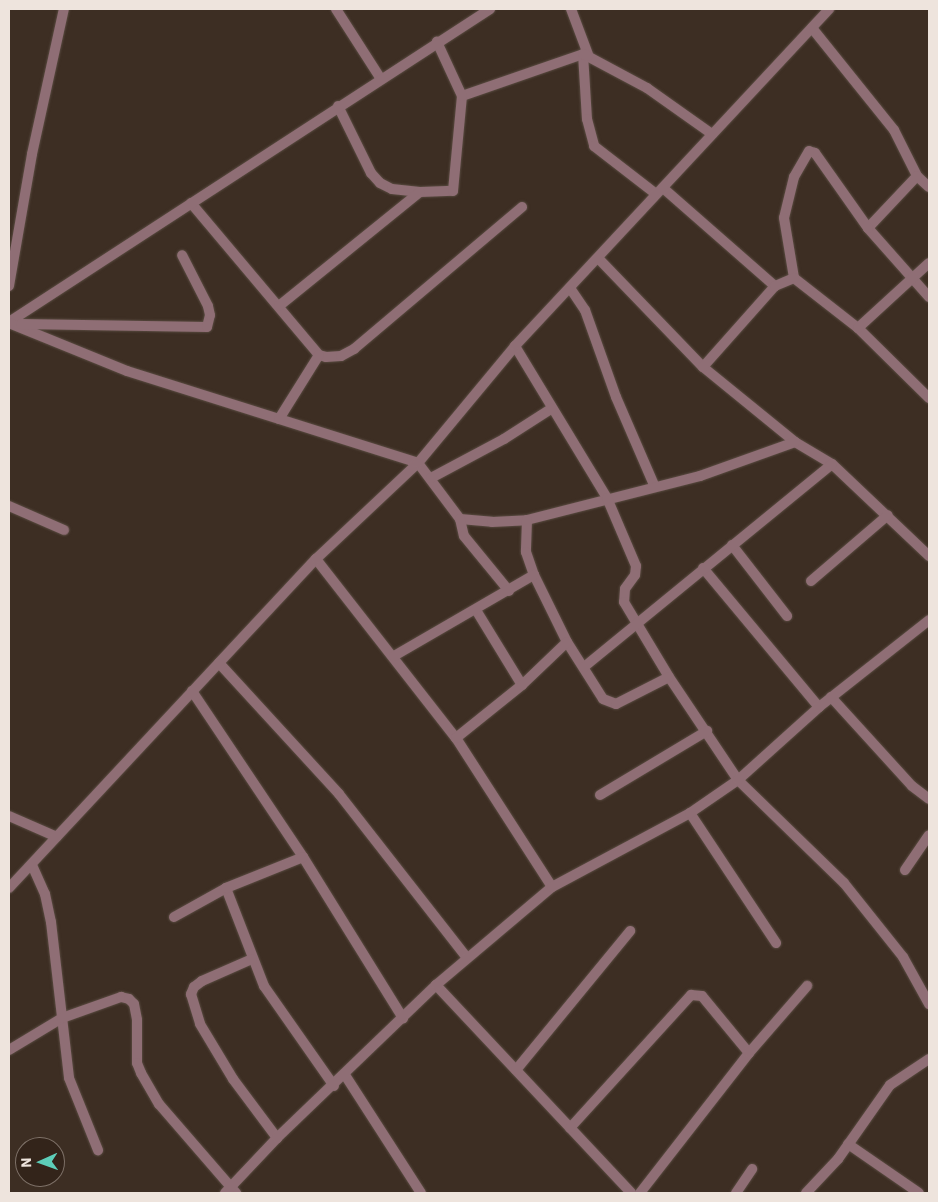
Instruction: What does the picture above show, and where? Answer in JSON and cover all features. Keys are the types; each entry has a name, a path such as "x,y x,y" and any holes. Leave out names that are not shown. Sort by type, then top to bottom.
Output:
{"street":[{"path":"9,286 32,154 64,9"},
{"path":"336,9 381,79"},
{"path":"12,323 338,106 490,9"},
{"path":"571,9 586,55 588,120 594,146 660,191 775,286"},
{"path":"10,886 32,865 316,559 418,462 515,346 829,9"},
{"path":"812,28 894,130 918,176 929,187"},
{"path":"338,106 371,173 380,183 392,189 420,192 453,191 462,96 436,42"},
{"path":"462,96 586,55 648,88 712,134"},
{"path":"929,297 868,228 815,153 809,151 794,177 784,218 794,278 858,328 929,398"},
{"path":"868,228 918,176"},
{"path":"279,306 420,192"},
{"path":"191,203 319,355 341,356 354,349 522,207"},
{"path":"12,323 207,327 210,315 208,306 182,255"},
{"path":"598,258 703,366 795,442 832,464 888,515 929,556"},
{"path":"858,328 929,263"},
{"path":"703,366 775,286 794,278"},
{"path":"570,288 586,310 613,390 655,487"},
{"path":"12,323 85,356 279,420 418,462 460,519 469,544 509,591"},
{"path":"515,346 551,409 607,498 636,566 635,574 623,596 669,677 707,731 738,780 844,883 903,957 929,1004"},
{"path":"279,420 319,355"},
{"path":"431,478 504,439 551,409"},
{"path":"460,519 492,522 527,520 607,498 700,476 795,442"},
{"path":"584,667 832,464"},
{"path":"9,506 64,530"},
{"path":"811,581 888,515"},
{"path":"527,520 526,552 534,574 567,642 609,704 616,704 669,677"},
{"path":"732,545 787,616"},
{"path":"316,559 394,656 456,738 552,887"},
{"path":"703,568 819,707"},
{"path":"394,656 509,591 534,574"},
{"path":"476,610 522,685"},
{"path":"9,1050 62,1018 121,997 129,999 135,1012 137,1063 141,1073 159,1104 231,1192 277,1138 334,1086 436,985 552,887 690,812 738,780 819,707 929,620"},
{"path":"456,738 522,685 567,642"},
{"path":"218,663 339,794 467,958"},
{"path":"192,691 303,857 403,1018"},
{"path":"831,698 912,786 929,799"},
{"path":"600,795 707,731"},
{"path":"690,812 776,943"},
{"path":"9,816 57,837"},
{"path":"906,870 929,835"},
{"path":"174,917 226,888 303,857"},
{"path":"32,865 45,894 52,922 69,1078 98,1150"},
{"path":"226,888 243,926 252,959 264,986 334,1086"},
{"path":"516,1070 630,930"},
{"path":"252,959 202,981 194,987 191,994 200,1024 232,1079 277,1138"},
{"path":"436,985 632,1193"},
{"path":"640,1193 749,1054 807,986"},
{"path":"570,1128 691,995 702,996 749,1054"},
{"path":"806,1193 848,1144 890,1086 929,1059"},
{"path":"345,1075 421,1193"},
{"path":"848,1144 919,1193"},
{"path":"736,1193 752,1169"}]}
